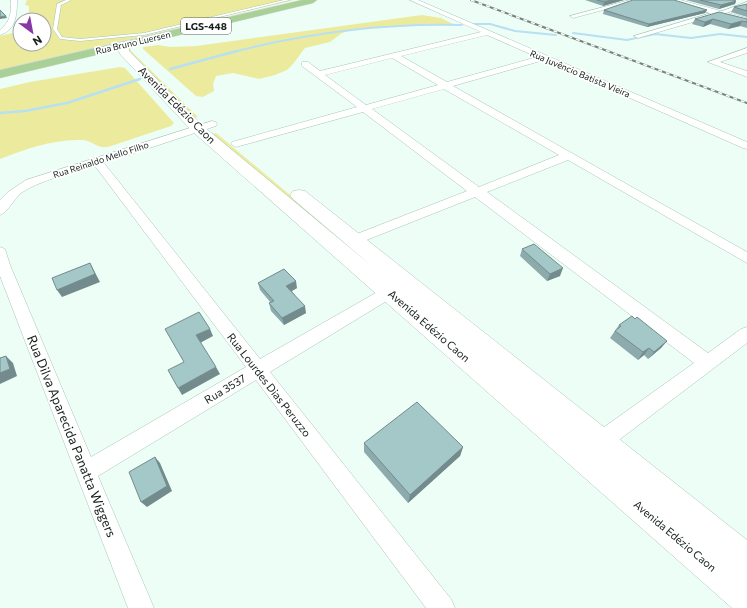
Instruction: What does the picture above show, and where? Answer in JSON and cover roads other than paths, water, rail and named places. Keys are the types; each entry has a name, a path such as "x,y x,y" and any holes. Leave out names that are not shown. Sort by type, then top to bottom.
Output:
{"main road":[{"name":"Rua Bruno Luersen","path":"0,74 103,50 125,48 153,38 313,0"},
{"path":"670,0 721,12"},
{"path":"679,0 747,20"},
{"name":"Avenida Edézio Caon","path":"153,38 137,45 135,50 190,104"},
{"name":"Avenida Edézio Caon","path":"125,48 204,123 397,287 747,598"},
{"name":"Avenida Edézio Caon","path":"204,123 236,144 354,240 397,287 600,442 747,562"}],"street":[{"name":"Rua Juvêncio Batista Vieira","path":"414,0 487,34 747,146"},
{"path":"574,16 638,0"},
{"path":"0,33 8,27 14,17 15,9 11,2"},
{"path":"638,36 747,4"},
{"path":"318,74 487,34"},
{"path":"747,50 712,62 747,74"},
{"path":"394,56 747,258"},
{"path":"236,144 544,58"},
{"path":"305,64 708,363"},
{"name":"Rua Reinaldo Mello Filho","path":"0,211 3,203 11,195 25,186 204,123"},
{"path":"354,240 568,156"},
{"name":"Rua Lourdes Dias Peruzzo","path":"97,161 442,608"},
{"name":"Rua Dilva Aparecida Panatta Wiggers","path":"1,260 141,608"},
{"name":"Rua 3537","path":"86,471 397,287"},
{"path":"600,442 747,334"}],"lane":[{"path":"69,0 59,4 55,29 61,38 80,40 144,34 288,0"}],"waterway":[{"path":"474,24 490,24 515,31 556,35"},
{"path":"237,51 289,39 346,31 404,26 462,25"},
{"path":"573,33 627,40 655,34 691,38 720,34 747,37"},
{"path":"170,69 237,51"},
{"path":"233,52 237,51"},
{"path":"0,113 25,111 67,103 140,79"}],"railway":[{"path":"471,0 747,103"}]}
